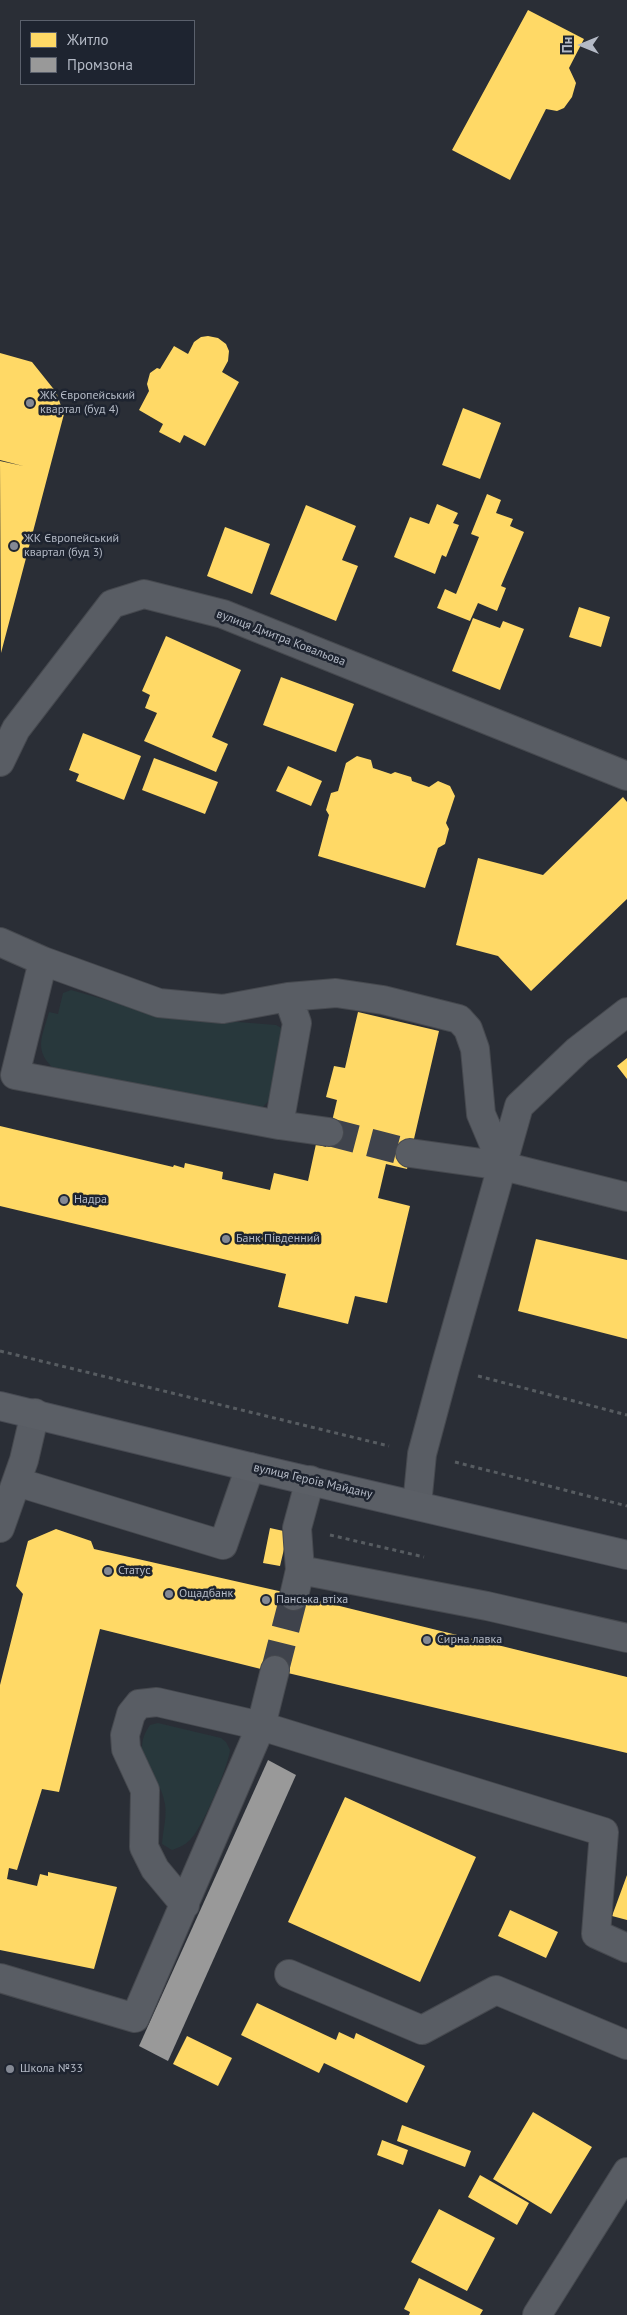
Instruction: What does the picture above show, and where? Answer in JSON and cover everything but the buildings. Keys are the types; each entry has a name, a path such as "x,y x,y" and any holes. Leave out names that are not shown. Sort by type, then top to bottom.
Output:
{"main road":[{"name":"вулиця Героїв Майдану","path":"0,1406 250,1467 627,1555"}],"street":[{"name":"вулиця Дмитра Ковальова","path":"0,762 16,729 112,604 144,594 223,614 627,776"},
{"path":"0,942 43,961 159,1003 223,1009 288,997 336,993 383,1000 459,1019 468,1029 475,1049 481,1114 503,1166"},
{"path":"43,961 15,1075 279,1125 329,1132"},
{"path":"279,1125 297,1023 288,997"},
{"path":"417,1505 422,1454 520,1106 578,1050 627,1012"},
{"path":"410,1153 503,1166 627,1197"},
{"path":"0,1528 17,1482 34,1413"},
{"path":"17,1482 223,1545 250,1467"},
{"path":"310,1480 297,1528 297,1583 487,1606 627,1638"},
{"path":"0,1978 136,2018 261,1726 275,1670"},
{"path":"185,1905 156,1869 144,1847 146,1790 126,1749 125,1735 130,1714 139,1704 157,1702 261,1726 604,1832 596,1934 627,1948"},
{"path":"290,1974 422,2030 496,1990 627,2045"},
{"path":"537,2315 627,2172"}],"path":[{"path":"0,1351 627,1506"},
{"path":"445,1368 627,1415"}],"shaded area":[{"path":"71,990 162,1016 276,1025 283,1029 274,1095 261,1109 55,1070 44,1056 41,1043 42,1037 49,1012 58,1014 63,993"},
{"path":"158,1723 221,1738 226,1742 230,1750 220,1783 201,1824 188,1842 172,1850 162,1844 165,1804 158,1783 147,1765 142,1747 144,1737 150,1725"}],"tunnel":[{"path":"329,1132 410,1153"},
{"path":"275,1670 294,1596"}],"place":[{"name":"ЖК Європейський квартал (буд 4)","path":"30,403"},
{"name":"ЖК Європейський квартал (буд 3)","path":"14,546"},
{"name":"Надра","path":"64,1200"},
{"name":"Банк Південний","path":"226,1239"},
{"name":"Статус","path":"108,1571"},
{"name":"Ощадбанк","path":"169,1594"},
{"name":"Панська втіха","path":"266,1600"},
{"name":"Сирна лавка","path":"427,1640"},
{"name":"Школа №33","path":"10,2069"}]}
